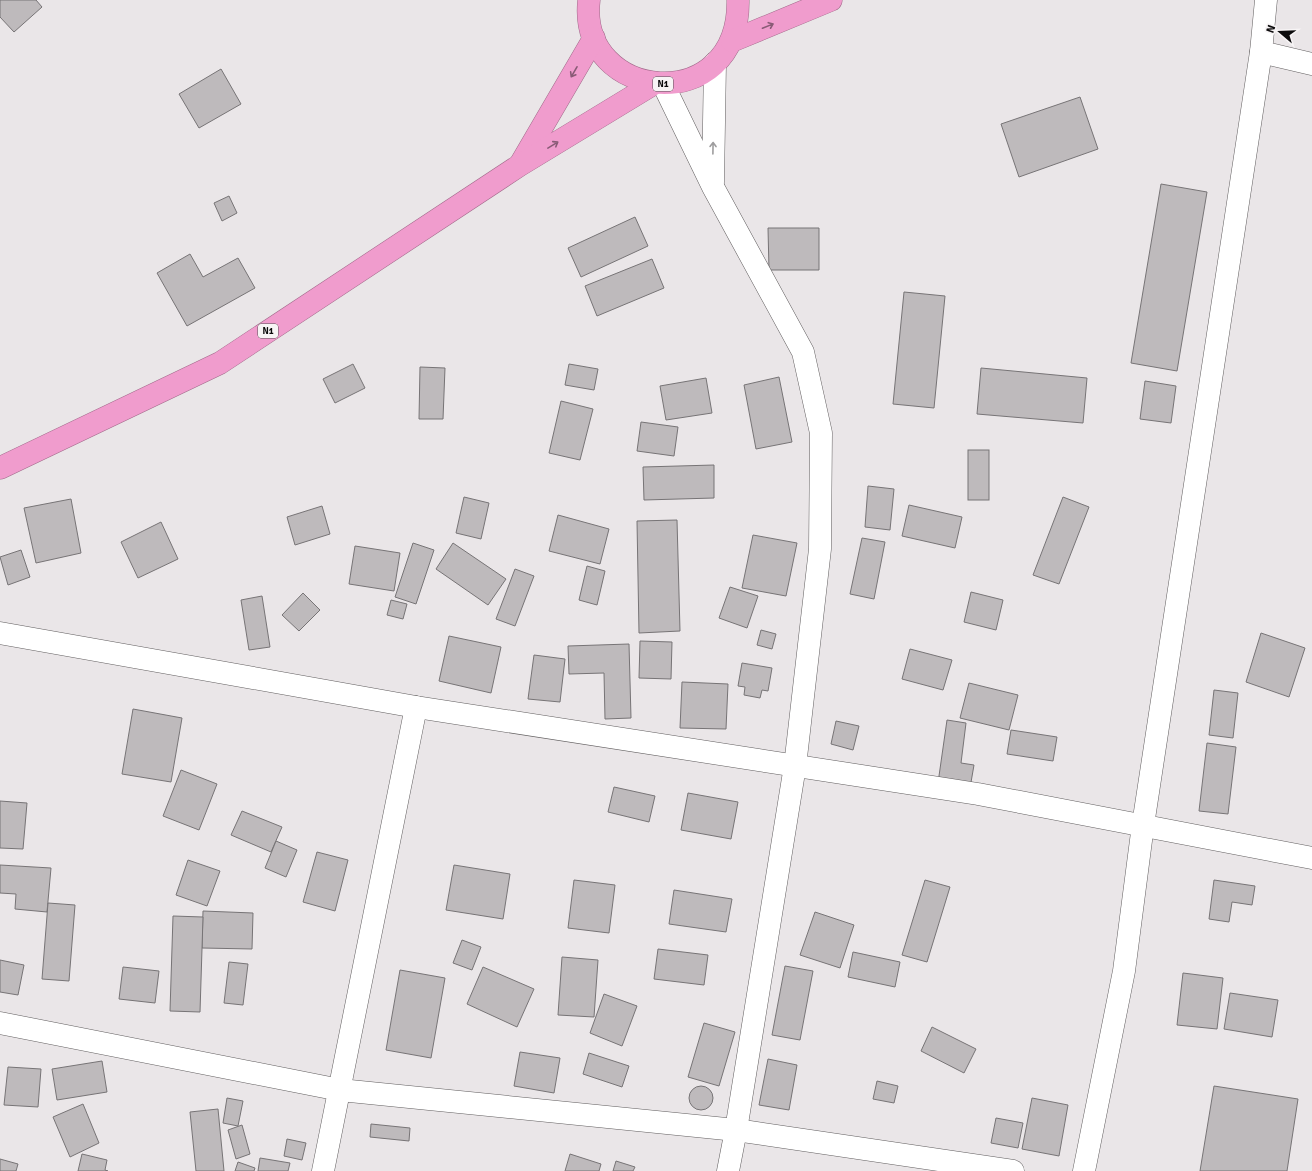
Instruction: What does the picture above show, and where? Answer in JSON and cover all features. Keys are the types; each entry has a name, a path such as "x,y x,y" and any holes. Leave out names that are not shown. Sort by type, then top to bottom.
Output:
{"highway":[{"name":"N1","path":"589,0 590,22 594,38 607,58 625,74 640,80 659,84 682,81 700,75 715,63 732,41 738,19 738,0"},
{"name":"N1","path":"732,41 831,0"},
{"name":"N1","path":"520,165 594,38"},
{"name":"N1","path":"0,468 220,363 520,165 659,84"}],"street":[{"path":"1084,1171 1124,971 1143,826 1261,52 1266,0"},
{"path":"1261,52 1312,64"},
{"path":"713,187 715,63"},
{"path":"659,84 713,187 804,352 821,433 820,549 795,766 736,1130 728,1171"},
{"path":"0,633 416,707 978,794 1312,858"},
{"path":"323,1171 416,707"},
{"path":"0,1023 340,1090 736,1130 1013,1171"}],"building":[{"path":"0,0 36,0 42,7 14,32 0,17"},
{"path":"221,69 241,104 199,128 179,94"},
{"path":"1080,97 1098,149 1019,177 1001,124"},
{"path":"1161,184 1207,192 1177,371 1131,363"},
{"path":"229,196 237,213 222,221 214,203"},
{"path":"635,217 648,246 581,277 568,248"},
{"path":"768,228 819,228 819,270 769,270"},
{"path":"190,254 203,277 238,258 255,288 187,326 157,273"},
{"path":"652,259 664,288 597,316 585,286"},
{"path":"904,292 945,296 934,408 893,404"},
{"path":"353,364 365,388 335,403 323,379"},
{"path":"569,364 598,369 594,390 565,385"},
{"path":"420,367 445,368 443,419 419,419"},
{"path":"981,368 1087,378 1083,423 977,414"},
{"path":"779,377 792,442 756,449 744,385"},
{"path":"706,378 712,413 666,420 660,386"},
{"path":"1145,381 1176,386 1171,423 1140,419"},
{"path":"561,401 593,409 580,460 549,453"},
{"path":"641,422 678,427 674,456 637,451"},
{"path":"968,450 989,450 989,500 968,500"},
{"path":"714,465 714,498 644,500 643,467"},
{"path":"868,486 894,489 890,530 865,527"},
{"path":"464,497 489,503 481,539 456,533"},
{"path":"1063,497 1089,507 1059,584 1033,575"},
{"path":"71,499 81,553 36,563 24,508"},
{"path":"909,505 962,517 955,548 902,536"},
{"path":"322,506 330,534 295,545 287,517"},
{"path":"558,515 609,529 600,564 549,551"},
{"path":"677,520 680,631 639,633 637,521"},
{"path":"161,522 178,559 138,578 121,542"},
{"path":"753,535 797,543 786,596 742,588"},
{"path":"862,538 885,542 874,599 850,594"},
{"path":"413,543 434,550 416,604 395,597"},
{"path":"453,543 506,579 488,605 436,569"},
{"path":"355,546 400,553 394,591 349,584"},
{"path":"21,550 30,577 8,585 0,557"},
{"path":"587,566 605,571 597,605 579,600"},
{"path":"515,569 534,576 515,626 496,619"},
{"path":"730,587 758,596 747,628 719,618"},
{"path":"971,592 1003,600 996,630 964,622"},
{"path":"303,593 320,610 299,631 282,615"},
{"path":"262,596 270,647 249,650 241,600"},
{"path":"391,600 407,604 403,619 387,615"},
{"path":"761,630 776,634 772,649 757,645"},
{"path":"1261,633 1305,648 1289,697 1246,682"},
{"path":"449,636 501,647 491,693 439,681"},
{"path":"640,641 672,642 671,679 639,678"},
{"path":"629,644 631,718 605,719 604,673 569,674 568,646"},
{"path":"910,649 952,660 943,690 902,679"},
{"path":"534,655 565,659 560,702 528,699"},
{"path":"742,663 772,668 768,691 762,690 760,698 744,695 745,687 738,686"},
{"path":"682,682 728,684 726,729 680,728"},
{"path":"969,683 1018,695 1009,730 960,718"},
{"path":"1214,690 1238,693 1233,738 1209,735"},
{"path":"133,709 182,718 171,782 122,774"},
{"path":"947,720 966,723 961,763 974,765 970,788 938,783"},
{"path":"836,721 859,726 853,750 831,744"},
{"path":"1011,730 1057,737 1053,761 1007,754"},
{"path":"1207,743 1236,747 1228,814 1199,811"},
{"path":"181,770 217,784 199,830 163,816"},
{"path":"614,787 655,796 649,822 608,812"},
{"path":"688,793 738,802 731,839 681,830"},
{"path":"0,801 27,803 23,849 0,848"},
{"path":"242,811 282,827 271,852 231,835"},
{"path":"276,841 297,850 286,877 265,868"},
{"path":"317,852 348,860 335,911 303,902"},
{"path":"188,860 220,871 207,906 176,895"},
{"path":"0,865 51,868 47,912 15,909 16,894 0,893"},
{"path":"454,865 510,874 503,919 446,910"},
{"path":"574,880 615,885 609,933 568,928"},
{"path":"925,880 950,887 927,962 902,955"},
{"path":"1214,880 1255,886 1252,905 1232,902 1229,922 1209,919"},
{"path":"674,890 732,899 726,932 669,924"},
{"path":"48,903 75,905 69,981 42,979"},
{"path":"203,911 253,913 252,949 202,948"},
{"path":"815,912 854,925 840,968 800,955"},
{"path":"173,916 203,917 200,1012 170,1011"},
{"path":"462,940 481,947 472,970 453,963"},
{"path":"658,949 708,955 704,985 654,979"},
{"path":"853,952 900,962 895,987 848,977"},
{"path":"562,957 598,960 594,1017 558,1015"},
{"path":"0,960 24,965 18,995 0,992"},
{"path":"229,962 248,964 243,1005 224,1003"},
{"path":"785,966 813,971 800,1040 772,1035"},
{"path":"123,967 159,971 155,1003 119,999"},
{"path":"483,967 534,989 517,1027 467,1004"},
{"path":"400,970 445,978 431,1058 386,1050"},
{"path":"1183,973 1223,978 1217,1029 1177,1025"},
{"path":"1230,993 1278,1000 1272,1037 1224,1029"},
{"path":"604,994 637,1006 622,1046 590,1033"},
{"path":"704,1023 735,1032 719,1086 688,1077"},
{"path":"932,1027 976,1049 964,1073 921,1051"},
{"path":"520,1052 560,1058 554,1093 514,1086"},
{"path":"589,1053 629,1066 622,1087 583,1074"},
{"path":"768,1059 797,1065 789,1110 759,1105"},
{"path":"102,1061 107,1092 57,1100 52,1069"},
{"path":"8,1067 41,1069 38,1107 4,1105"},
{"path":"877,1081 898,1086 894,1103 873,1099"},
{"path":"701,1086 709,1090 713,1098 709,1106 701,1110 693,1106 689,1098 693,1090"},
{"path":"1214,1086 1298,1099 1287,1171 1200,1171"},
{"path":"227,1098 243,1101 238,1126 223,1123"},
{"path":"1032,1098 1068,1105 1059,1156 1022,1149"},
{"path":"83,1104 99,1143 70,1157 53,1117"},
{"path":"218,1109 224,1171 196,1171 190,1112"},
{"path":"996,1118 1023,1123 1018,1148 991,1143"},
{"path":"371,1124 410,1128 409,1141 370,1137"},
{"path":"242,1125 250,1154 236,1159 228,1130"},
{"path":"287,1139 306,1143 302,1160 284,1156"},
{"path":"82,1154 107,1160 105,1170 108,1171 78,1171"},
{"path":"570,1154 601,1164 599,1171 565,1171"},
{"path":"260,1158 290,1163 288,1171 258,1171"},
{"path":"0,1159 18,1164 16,1171 0,1171"},
{"path":"616,1161 635,1167 633,1171 613,1171"},
{"path":"238,1162 255,1168 254,1171 235,1171"}]}
